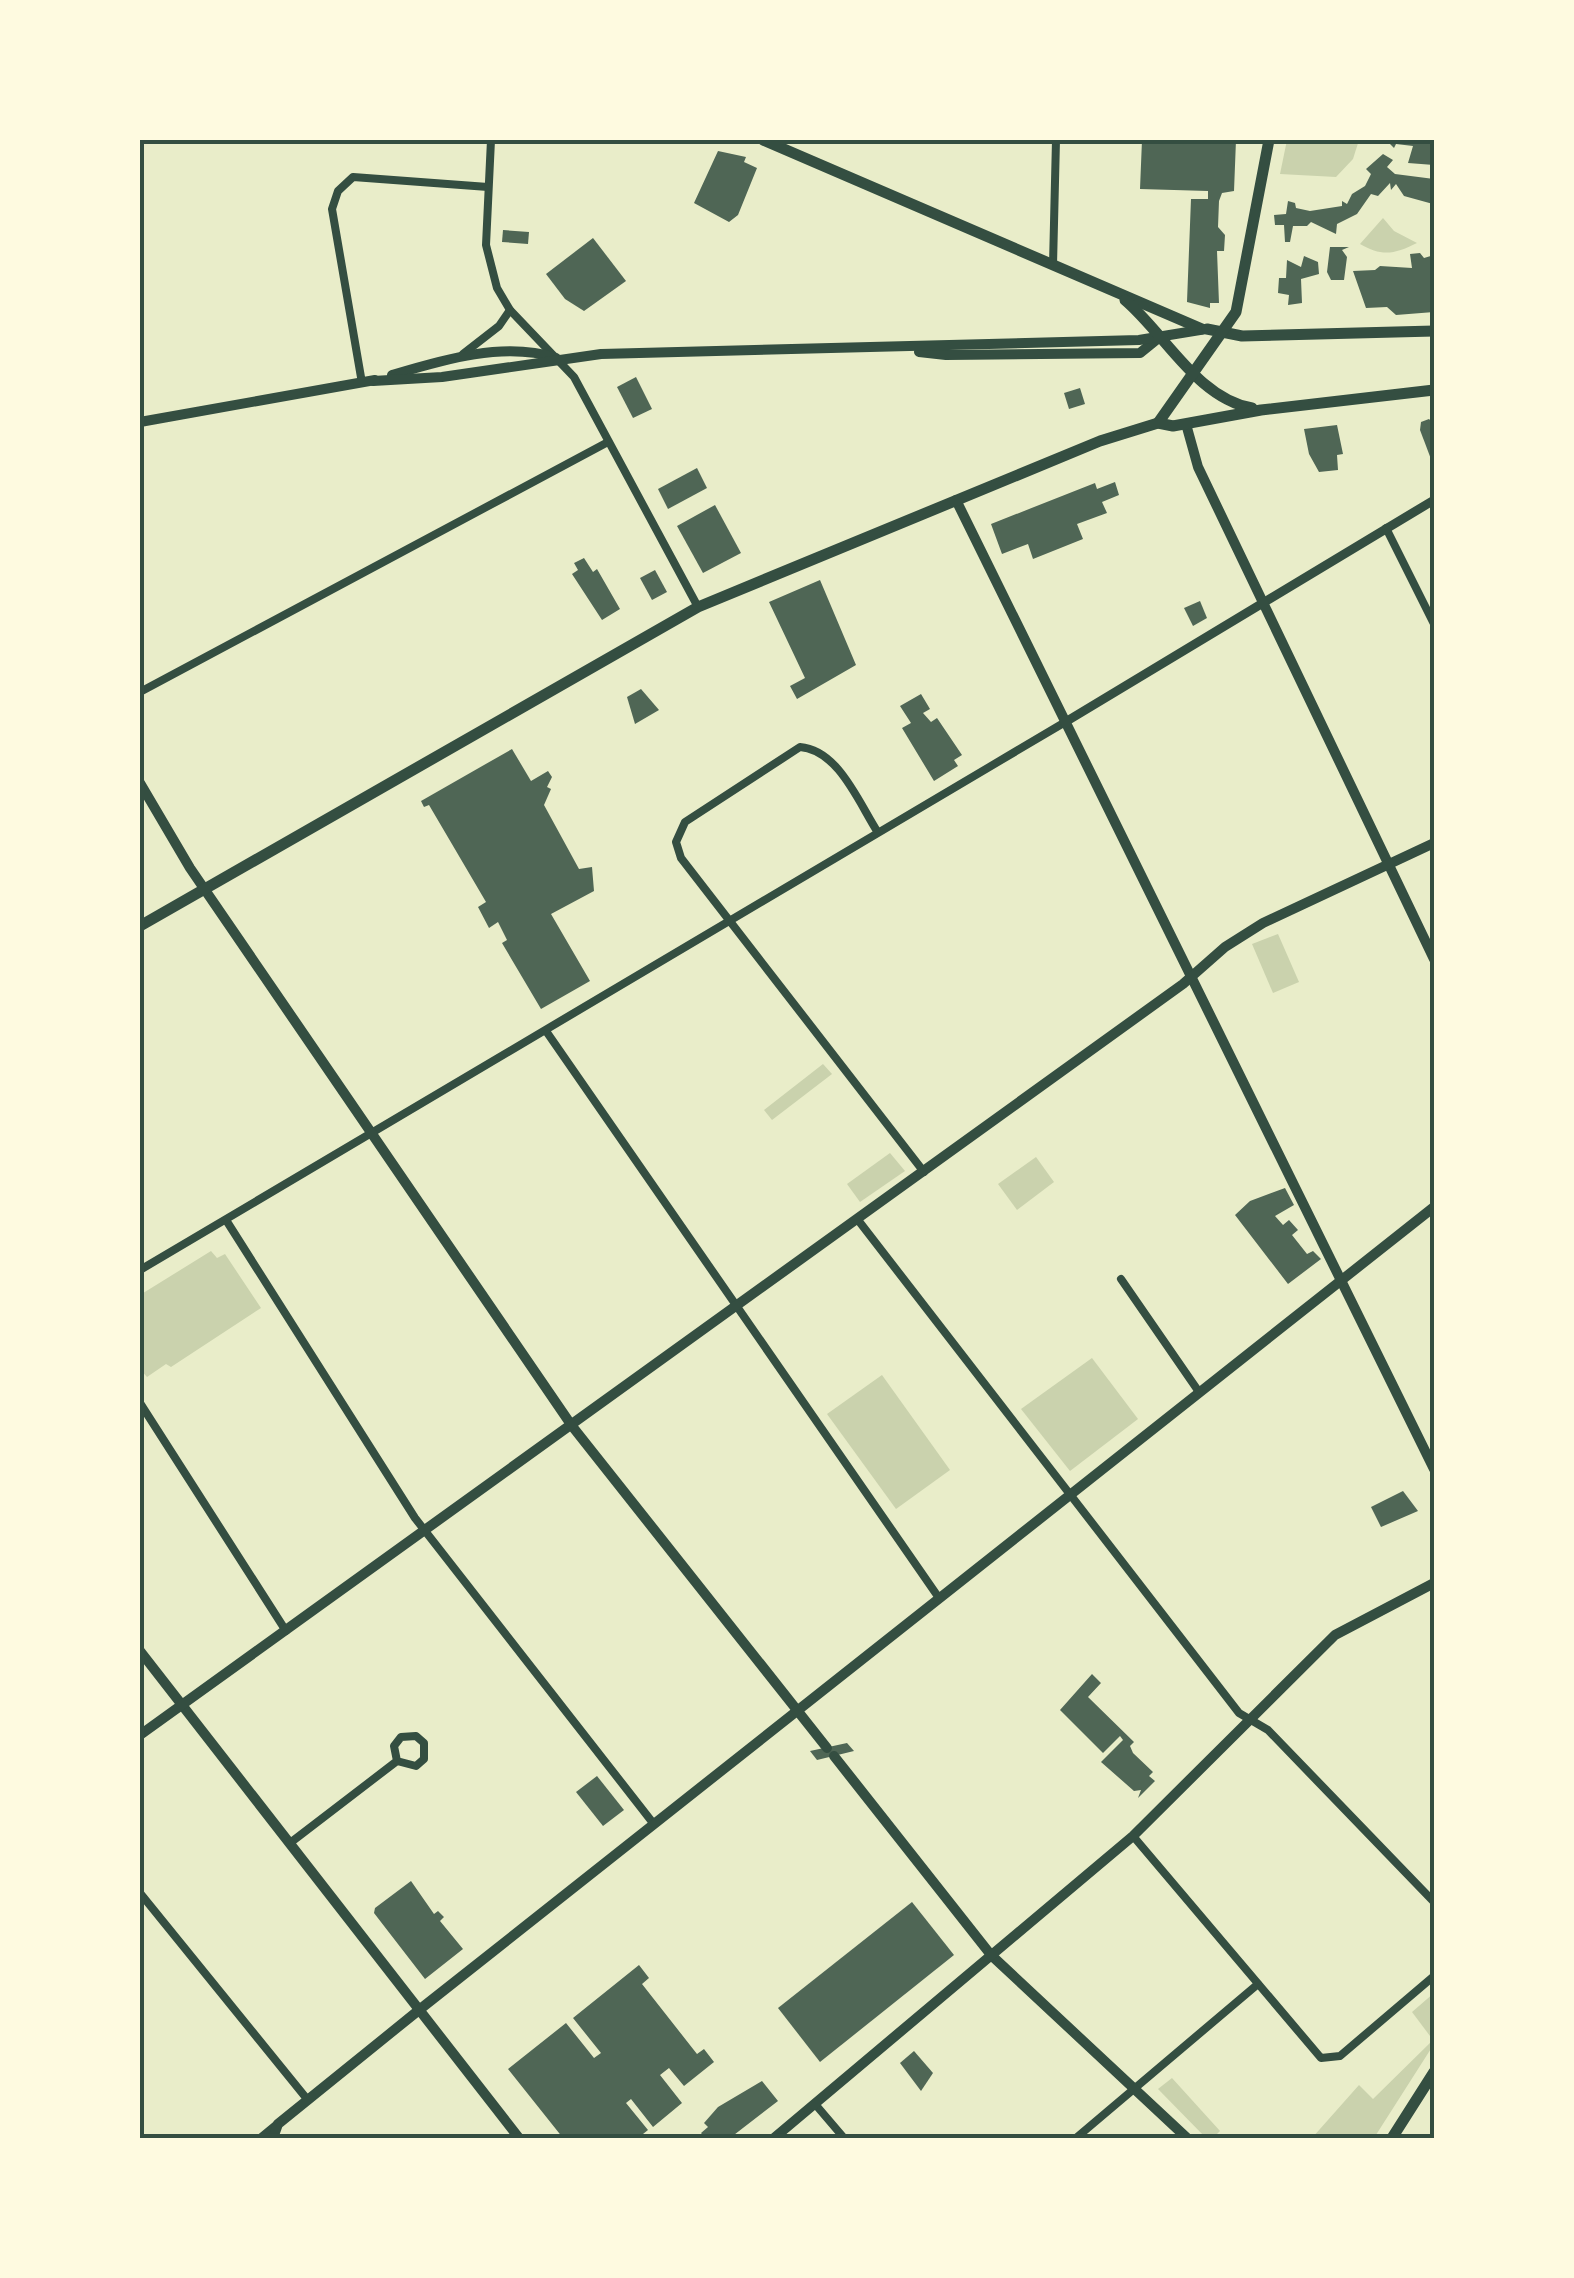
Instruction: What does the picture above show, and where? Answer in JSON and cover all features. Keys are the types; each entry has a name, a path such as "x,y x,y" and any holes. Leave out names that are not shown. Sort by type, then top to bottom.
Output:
{"main road":[{"path":"763,140 792,146 1118,294 1164,309 1205,329 1225,333 1434,331"},
{"path":"1158,422 1225,333 1240,301 1269,140"},
{"path":"1118,294 1223,401 1261,410"},
{"path":"367,382 442,377 558,358 901,349 1162,336 1205,329"},
{"path":"140,422 367,382 457,357 533,350 558,358"},
{"path":"140,926 698,607 956,500 1158,422 1186,424 1261,410 1434,390"},
{"path":"1186,424 1198,467 1434,959"},
{"path":"956,500 1434,1470"},
{"path":"140,783 206,888 572,1426 991,1955 1187,2138"},
{"path":"140,1736 858,1220 1192,976 1225,947 1263,923 1434,844"},
{"path":"274,2138 278,2124 419,2010 1434,1207"},
{"path":"774,2138 1133,1836 1335,1635 1434,1583"},
{"path":"140,1651 520,2138"},
{"path":"1392,2138 1434,2072"}],"street":[{"path":"491,140 488,264 510,310 574,376 698,607"},
{"path":"1053,265 1056,140"},
{"path":"367,382 332,209 338,190 353,178 488,187"},
{"path":"457,357 499,326 510,310"},
{"path":"140,692 608,442"},
{"path":"140,1270 1434,500"},
{"path":"1386,528 1434,624"},
{"path":"878,830 828,757 816,748 800,747 685,822 676,842 681,858 924,1172"},
{"path":"546,1031 939,1598"},
{"path":"226,1220 425,1531 654,1823"},
{"path":"858,1220 1239,1714 1268,1730 1434,1902"},
{"path":"1121,1279 1199,1392"},
{"path":"140,1403 286,1631"},
{"path":"411,1735 424,1743 424,1759 416,1766 397,1761 394,1746 401,1738 411,1735"},
{"path":"290,1843 397,1761"},
{"path":"1133,1836 1320,2058 1332,2058 1434,1976"},
{"path":"140,1893 308,2100"},
{"path":"1076,2138 1258,1984"},
{"path":"815,2104 844,2138"},
{"path":"260,2138 278,2124"}],"green space":[{"path":"1287,140 1359,140 1353,159 1336,177 1280,174"},
{"path":"1383,218 1394,231 1417,243 1388,252 1360,244"},
{"path":"1278,934 1299,982 1273,993 1252,944"},
{"path":"823,1064 832,1074 772,1120 764,1110"},
{"path":"890,1153 905,1171 860,1202 847,1184"},
{"path":"1036,1157 1054,1182 1017,1210 998,1184"},
{"path":"211,1251 217,1258 225,1254 261,1308 171,1367 166,1364 147,1377 140,1369 140,1295"},
{"path":"1092,1358 1138,1419 1070,1471 1021,1409"},
{"path":"882,1375 950,1470 896,1509 827,1414"},
{"path":"1434,1993 1434,2044 1374,2138 1312,2138 1359,2085 1373,2099 1433,2040 1412,2012"},
{"path":"1172,2078 1220,2131 1213,2138 1206,2138 1158,2089"}],"building":[{"path":"1142,140 1236,140 1234,191 1222,193 1219,201 1218,227 1225,235 1224,251 1217,251 1219,303 1210,303 1210,308 1187,302 1191,199 1208,199 1208,191 1140,189"},
{"path":"1386,140 1434,141 1434,165 1408,163 1413,146 1396,144 1394,148"},
{"path":"718,151 746,157 744,162 757,168 738,215 729,222 694,203"},
{"path":"1383,154 1393,160 1387,167 1395,174 1434,179 1433,204 1404,196 1396,184 1391,190 1390,183 1378,196 1371,194 1357,214 1337,224 1336,234 1311,222 1307,226 1293,226 1290,242 1285,242 1284,225 1275,225 1274,215 1286,214 1288,201 1295,203 1296,208 1310,211 1342,206 1342,201 1347,204 1352,194 1365,186 1371,174 1366,169"},
{"path":"503,230 529,232 528,244 502,242"},
{"path":"593,238 626,281 584,311 565,299 546,274"},
{"path":"1330,247 1349,247 1342,250 1347,257 1344,280 1331,280 1327,272"},
{"path":"1420,253 1424,258 1434,255 1434,312 1396,315 1387,307 1366,308 1353,271 1375,270 1380,266 1412,268 1410,254"},
{"path":"1304,256 1318,262 1319,274 1301,279 1302,303 1288,305 1289,295 1278,293 1279,278 1286,278 1287,260 1301,267"},
{"path":"636,377 652,409 633,418 617,387"},
{"path":"1080,388 1085,404 1069,409 1064,393"},
{"path":"1429,419 1434,424 1434,467 1420,430 1421,422"},
{"path":"1337,425 1343,454 1337,455 1338,470 1319,472 1309,454 1304,429"},
{"path":"697,468 707,488 668,509 658,489"},
{"path":"1115,482 1119,495 1102,502 1107,513 1077,524 1083,539 1033,559 1028,544 1002,554 991,524 1095,483 1097,489"},
{"path":"715,505 741,553 703,573 677,526"},
{"path":"584,558 593,572 597,569 620,609 602,620 572,574 578,570 574,563"},
{"path":"655,570 667,592 652,600 640,578"},
{"path":"820,580 856,665 797,699 790,686 805,678 769,602"},
{"path":"1200,601 1207,618 1193,626 1184,608"},
{"path":"641,689 659,710 635,724 627,697"},
{"path":"921,694 930,709 923,713 931,722 937,718 962,755 954,760 958,766 934,781 902,728 911,723 900,706"},
{"path":"512,749 531,781 548,771 552,777 547,787 551,789 544,805 579,869 592,867 594,891 551,914 590,981 541,1009 502,943 507,940 498,922 489,928 478,907 486,902 429,805 424,807 421,801"},
{"path":"1285,1188 1294,1205 1275,1216 1283,1225 1289,1220 1298,1230 1292,1235 1307,1254 1313,1251 1321,1259 1288,1284 1235,1215 1250,1201"},
{"path":"1403,1491 1418,1511 1381,1527 1371,1507"},
{"path":"1092,1674 1101,1683 1088,1697 1134,1742 1130,1746 1133,1753 1153,1772 1149,1776 1155,1781 1138,1798 1141,1790 1134,1791 1101,1762 1123,1740 1120,1736 1103,1753 1060,1710"},
{"path":"847,1743 854,1751 817,1760 810,1751"},
{"path":"597,1776 624,1810 603,1826 576,1792"},
{"path":"411,1881 434,1914 438,1911 444,1917 440,1921 463,1949 425,1979 374,1913 375,1908"},
{"path":"912,1902 954,1955 820,2062 778,2008"},
{"path":"639,1965 649,1978 642,1984 697,2054 704,2049 714,2062 684,2086 669,2068 660,2075 682,2103 653,2127 631,2099 626,2103 648,2130 638,2138 563,2138 508,2069 566,2023 594,2058 601,2053 573,2018"},
{"path":"914,2051 933,2073 921,2091 900,2063"},
{"path":"762,2081 778,2101 730,2138 705,2138 701,2133 708,2127 704,2123 718,2107"}]}
